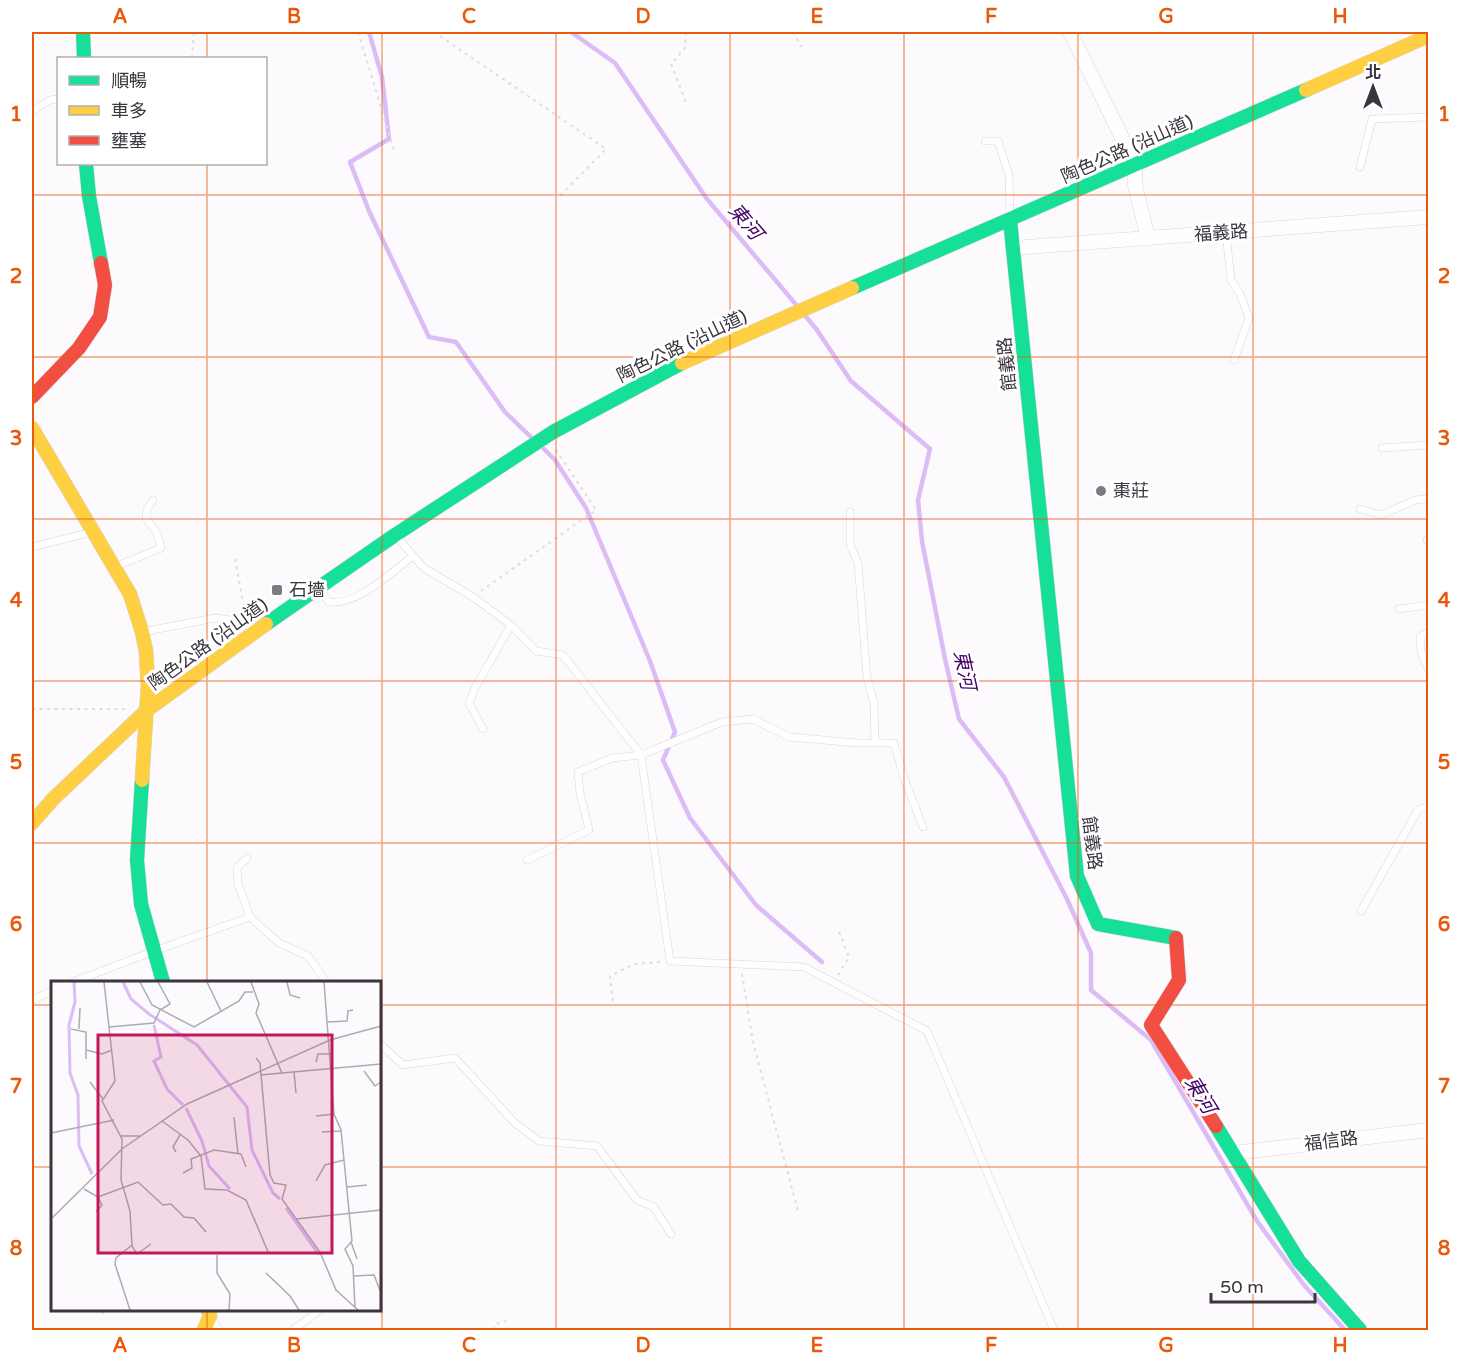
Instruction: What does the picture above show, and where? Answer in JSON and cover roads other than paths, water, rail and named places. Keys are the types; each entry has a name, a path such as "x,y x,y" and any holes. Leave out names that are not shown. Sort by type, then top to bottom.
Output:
{"street":[{"path":"83,32 84,57"},
{"path":"1070,32 1136,164 1136,185 1148,239"},
{"name":"陶色公路 (沿山道)","path":"32,823 53,799 147,710 318,588 548,435 673,367 1428,36"},
{"path":"32,397 79,348 100,317 105,285 89,196 86,165"},
{"name":"福義路","path":"1013,248 1428,217"},
{"name":"館義路","path":"1010,220 1077,876 1098,924 1176,938 1179,980 1151,1025 1234,1153 1299,1261 1360,1330"},
{"path":"32,428 130,594 142,632 146,651 148,686 137,860 141,904 163,981"},
{"name":"福信路","path":"1234,1153 1428,1130"},
{"path":"204,1330 209,1313"}],"lane":[{"path":"32,111 50,100 57,99"},
{"path":"1360,167 1372,119 1428,117"},
{"path":"985,141 998,141 1009,176 1010,220"},
{"path":"1226,233 1231,280 1240,294 1249,318 1234,360"},
{"path":"1382,448 1428,445"},
{"path":"1360,509 1380,515 1415,500 1428,499"},
{"path":"114,567 161,548 157,533 146,518 147,509 153,500"},
{"path":"850,512 850,544 858,563 867,678 874,702 875,743"},
{"path":"32,547 94,532"},
{"path":"395,536 424,568 473,597 511,625 536,651 563,655 641,755 670,961 804,967 927,1031 1054,1330"},
{"path":"318,588 329,602 336,603 361,595 414,556"},
{"path":"1399,609 1428,605"},
{"path":"142,632 215,618 239,621 257,630"},
{"path":"483,729 469,702 511,625"},
{"path":"1428,632 1420,637 1421,652 1428,669"},
{"path":"527,860 589,830 580,793 578,772 612,758 641,755 722,722 753,719 789,737 894,743 905,781 923,827"},
{"path":"1361,910 1418,810 1428,806"},
{"path":"247,858 237,868 238,884 250,916 279,943 308,956 325,981"},
{"path":"76,981 250,916"},
{"path":"32,1000 51,991"},
{"path":"381,1045 403,1065 455,1058 515,1123 538,1141 597,1146 637,1200 654,1207 671,1234"},
{"path":"293,1330 319,1311"},
{"path":"209,1313 219,1330"}],"waterway":[{"path":"369,32 382,77 389,139 350,162 369,211 429,337 456,342 505,412 534,440"},
{"name":"東河","path":"571,32 615,63 707,199 798,307"},
{"name":"東河","path":"803,313 851,381 930,449 918,500 922,541 959,719 1004,777 1067,899 1091,953 1091,990 1151,1040 1257,1221 1304,1285 1345,1330"},
{"path":"541,446 555,460 586,508 650,661 675,732 663,760 690,818 756,905 822,962"}],"place":[{"name":"棗莊","path":"1101,491"},
{"name":"石墻","path":"277,590"}]}
